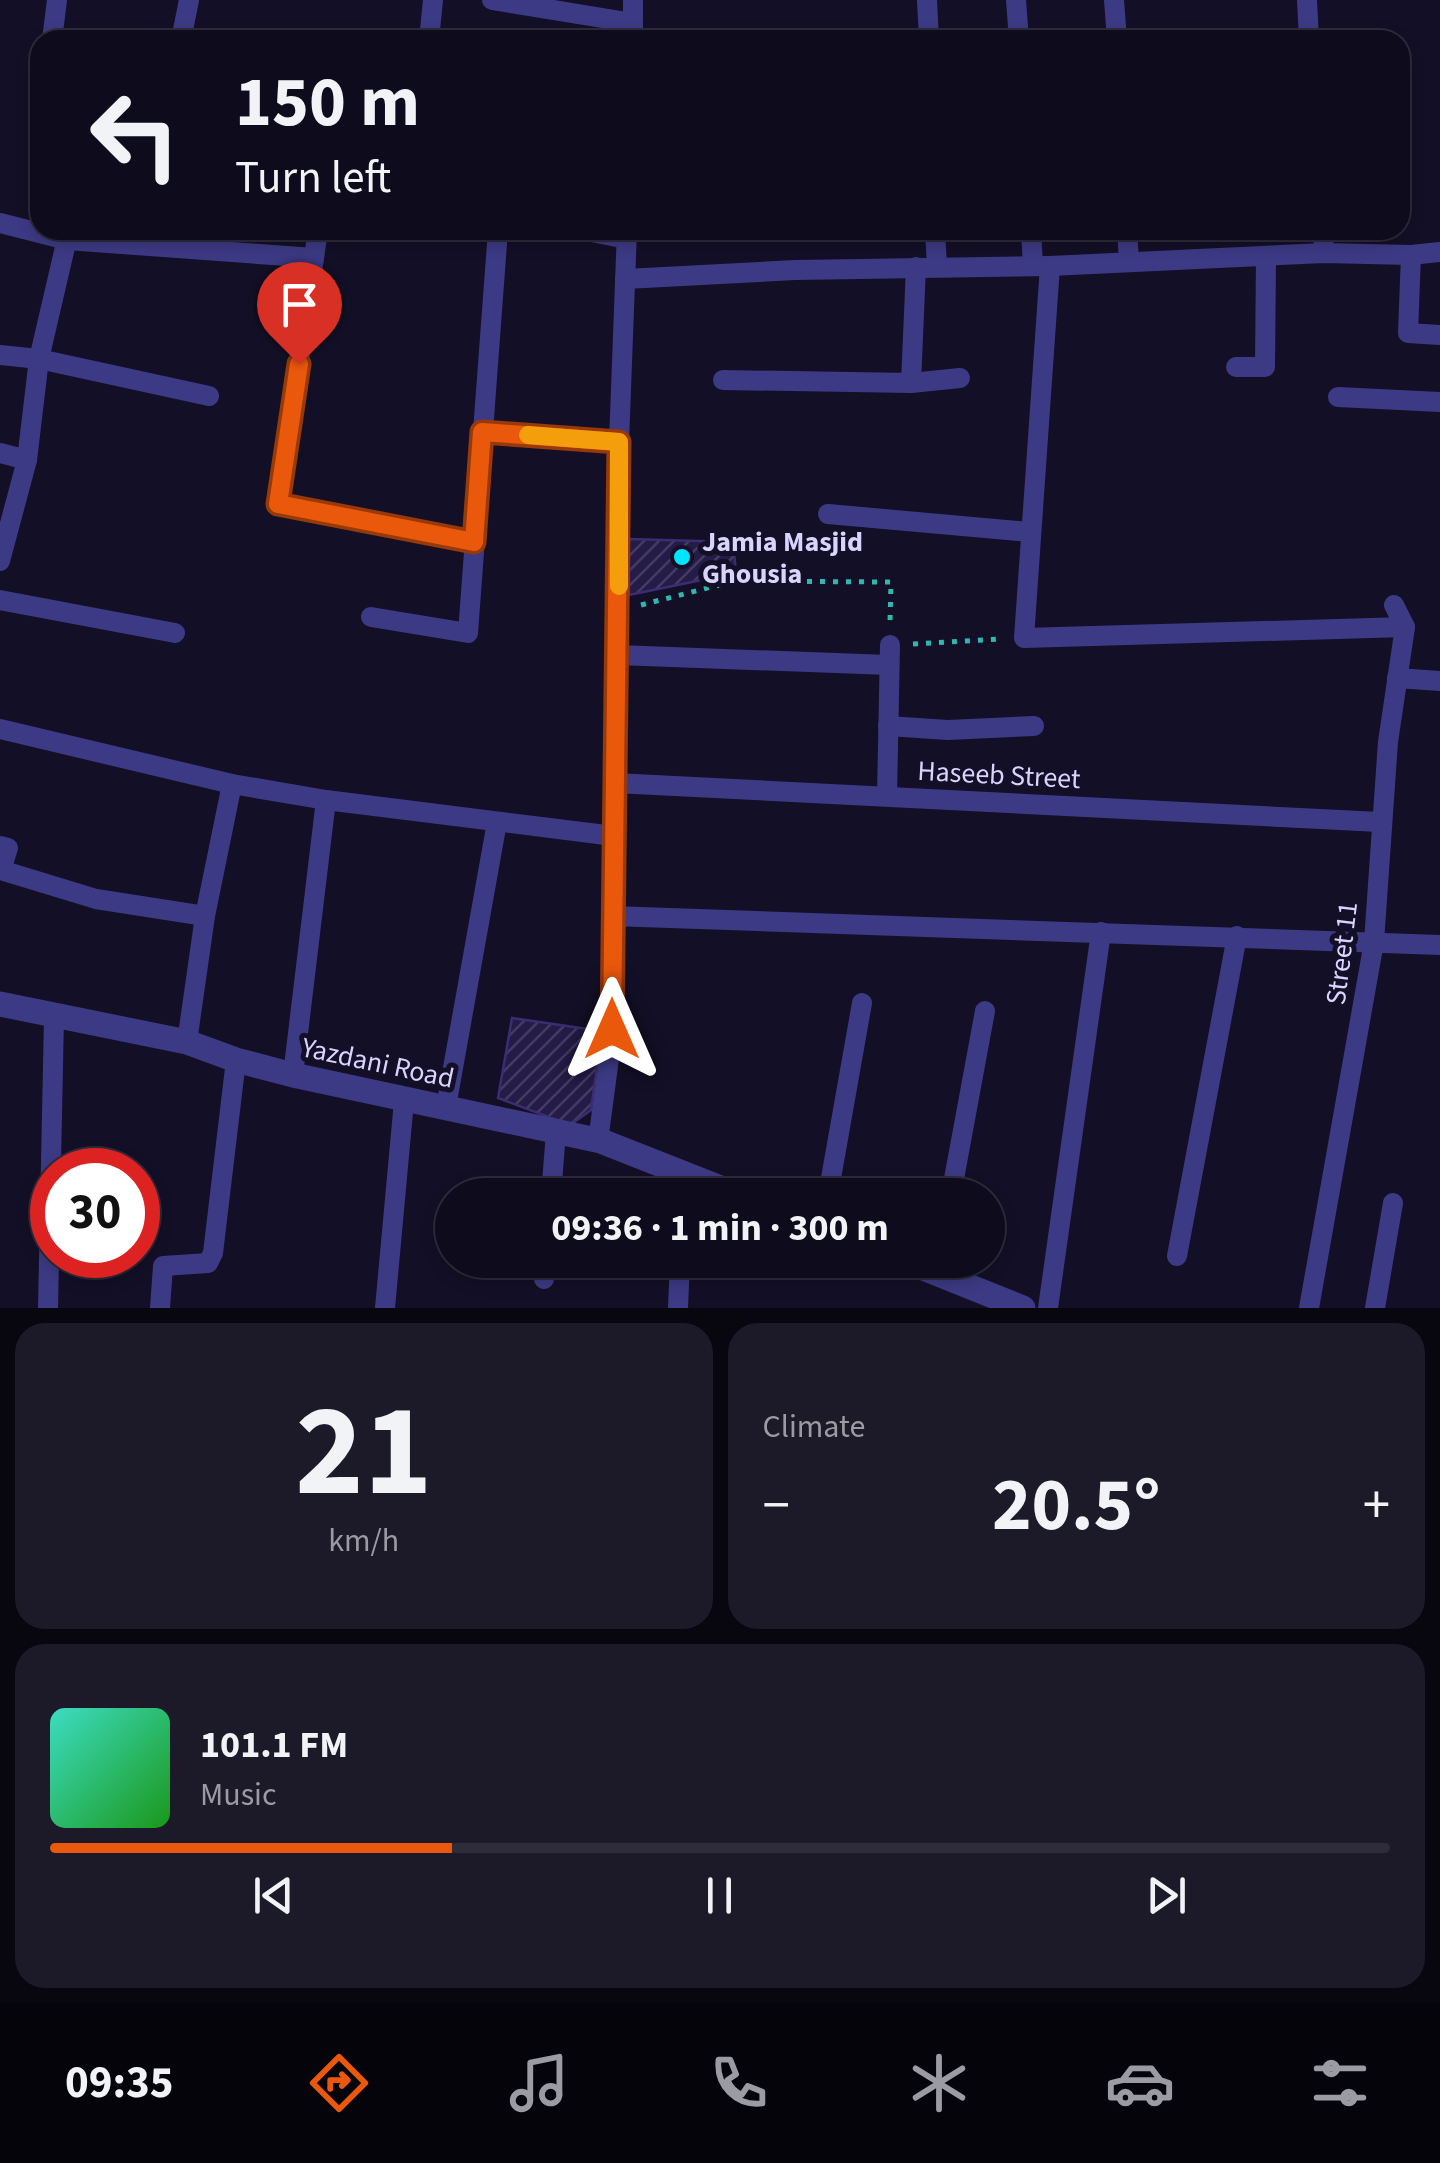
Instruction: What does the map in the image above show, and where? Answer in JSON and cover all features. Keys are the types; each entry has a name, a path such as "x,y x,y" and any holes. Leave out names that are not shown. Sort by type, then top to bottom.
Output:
{"street":[{"path":"53,30 57,0"},
{"path":"183,30 189,0"},
{"path":"430,30 433,0"},
{"path":"492,0 624,30"},
{"path":"632,0 633,30"},
{"path":"927,0 928,30"},
{"path":"1016,0 1018,30"},
{"path":"1114,0 1116,30"},
{"path":"1307,0 1309,30"},
{"path":"0,223 30,228"},
{"path":"0,560 27,460 39,359 67,240"},
{"path":"121,240 314,258"},
{"path":"317,240 278,504 474,542"},
{"path":"371,617 468,632 497,240"},
{"path":"598,1141 612,1029 619,442 627,240"},
{"path":"911,382 926,267 933,240"},
{"path":"1034,240 1041,266 1024,638 1405,627 1394,605"},
{"path":"1128,240 1129,261"},
{"path":"1323,240 1324,253"},
{"path":"624,280 796,270 1041,266 1324,253 1411,256 1440,252"},
{"path":"1236,367 1265,367 1266,256"},
{"path":"1411,256 1408,333 1440,335"},
{"path":"0,355 39,359 210,396"},
{"path":"723,380 911,382 960,378"},
{"path":"1338,397 1440,402"},
{"path":"482,432 619,442"},
{"path":"0,453 27,460"},
{"path":"828,514 1030,532"},
{"path":"0,600 175,634"},
{"name":"Street 11","path":"1309,1308 1374,942 1380,822 1405,627"},
{"path":"618,655 889,655 887,796"},
{"path":"1397,678 1440,682"},
{"path":"888,726 948,730 1034,726"},
{"path":"0,729 232,784 326,800 614,836"},
{"name":"Haseeb Street","path":"615,782 1380,822"},
{"path":"187,1042 232,784"},
{"path":"293,1075 326,800"},
{"path":"446,1108 498,822"},
{"path":"0,846 8,848 1,870 96,899 206,916"},
{"path":"612,916 1440,945"},
{"path":"1048,1308 1101,932"},
{"path":"1177,1256 1238,936"},
{"path":"831,1178 862,1002"},
{"name":"Yazdani Road","path":"0,1004 187,1042 293,1075 598,1141 671,1178"},
{"path":"954,1178 986,1010"},
{"path":"48,1308 54,1017"},
{"path":"160,1308 163,1266 198,1266 208,1263 212,1253 236,1060"},
{"path":"385,1308 404,1101"},
{"path":"552,1178 556,1132"},
{"path":"1375,1308 1393,1203"},
{"path":"678,1308 679,1278"},
{"path":"959,1278 1014,1307"}],"path":[{"path":"618,610 735,581 891,582 889,655 1024,638"}],"building":[{"name":"Jamia Masjid Ghousia","path":"629,539 733,542 736,573 629,595"},
{"path":"512,1018 602,1031 591,1110 570,1125 498,1098"}],"slow traffic":[{"path":"528,435 619,442 619,586"}],"place":[{"name":"Jamia Masjid Ghousia","path":"682,557"}],"route":[{"path":"299,364 278,504 474,542 482,432 619,442 612,1029"}]}
